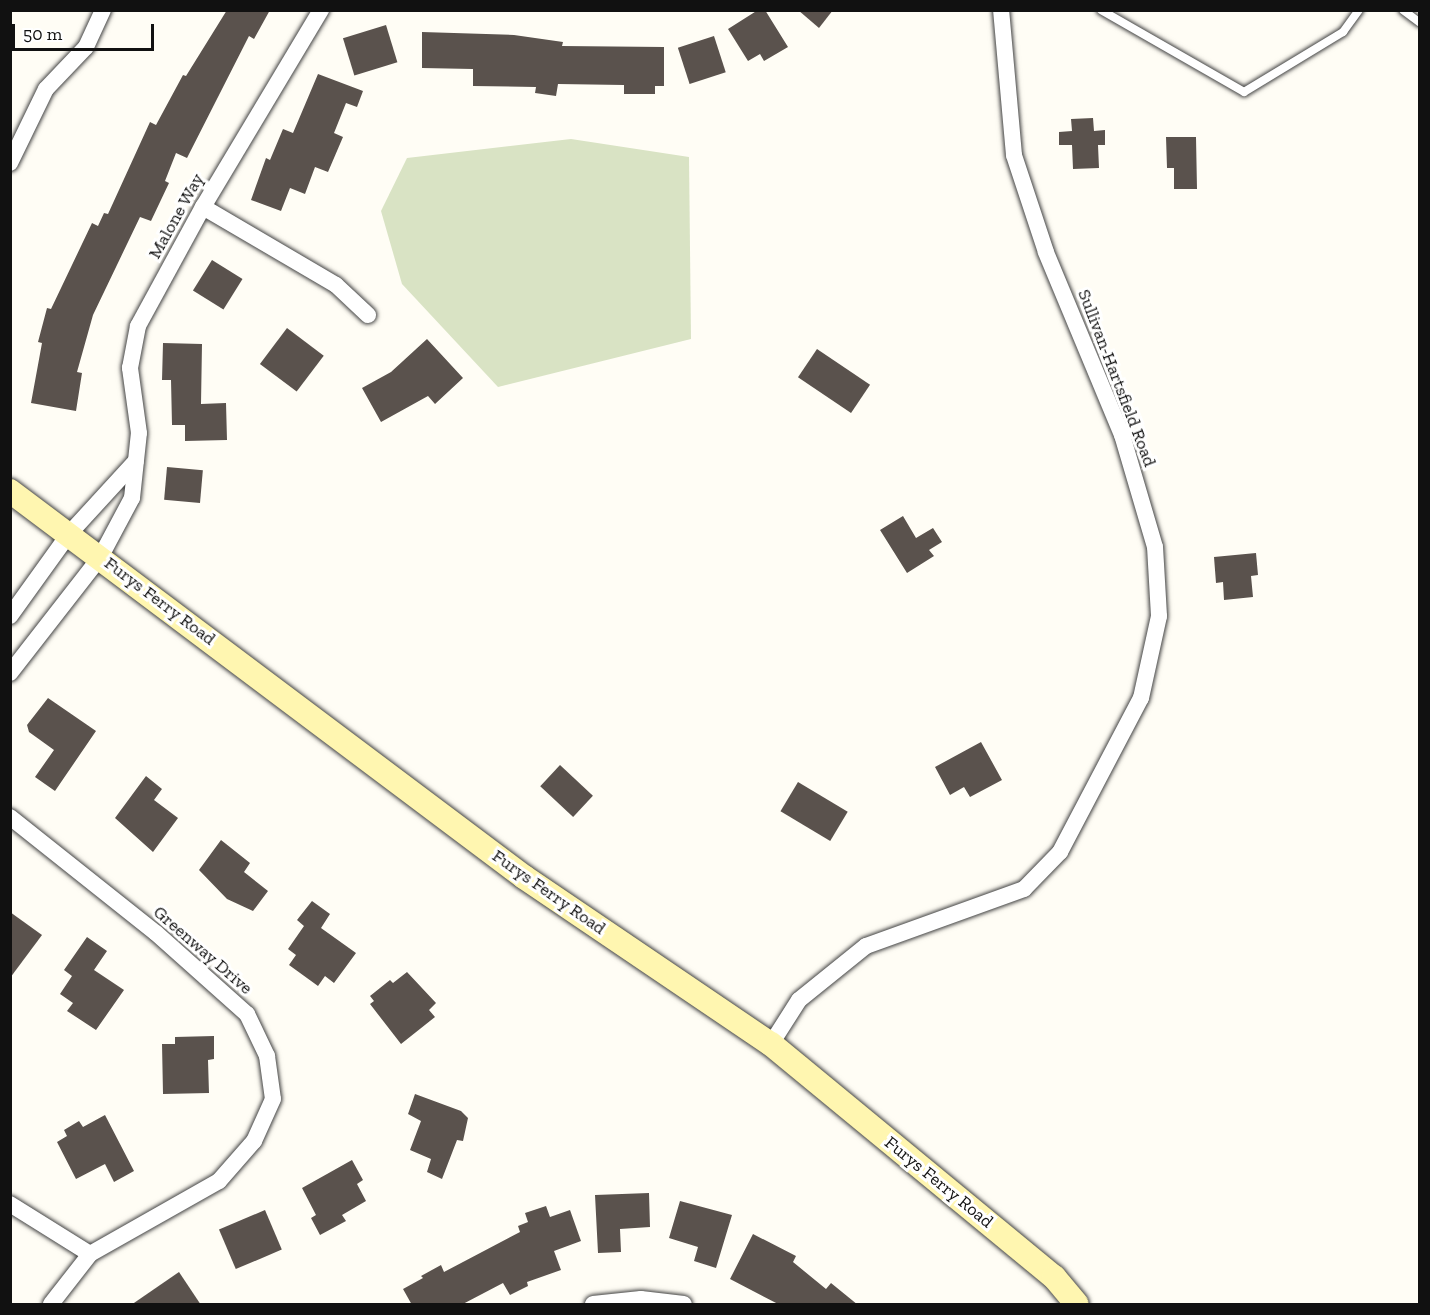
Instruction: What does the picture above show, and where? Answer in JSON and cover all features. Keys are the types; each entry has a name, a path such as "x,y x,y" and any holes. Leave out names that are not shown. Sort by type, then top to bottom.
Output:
{"main road":[{"name":"Furys Ferry Road","path":"10,491 101,556 524,877 771,1044 1054,1276 1077,1305"}],"street":[{"path":"10,163 46,89 86,47 103,10"},
{"name":"Malone Way","path":"10,673 101,556 132,498 140,433 130,368 133,338 203,207 312,20 321,10"},
{"name":"Sullivan-Hartsfield Road","path":"771,1044 799,1000 866,946 1024,889 1060,852 1095,791 1141,698 1149,663 1159,616 1155,547 1122,435 1046,252 1014,155 1001,10"},
{"path":"203,207 336,285 369,315"},
{"path":"10,616 69,534 136,461"},
{"name":"Greenway Drive","path":"10,817 156,933 247,1014 267,1056 273,1099 254,1141 219,1181 90,1254 51,1305"},
{"path":"10,1204 90,1254"},
{"path":"593,1305 641,1299 684,1305"}],"lane":[{"path":"1101,10 1244,92 1343,32 1359,10"},
{"path":"1403,10 1419,23"}],"green space":[{"path":"571,139 689,157 691,339 498,387 402,284 381,211 407,158"}],"building":[{"path":"227,10 270,10 254,39 249,36 187,158 176,153 165,181 169,183 151,221 140,217 93,315 77,372 82,373 76,411 31,403 42,343 38,342 47,308 51,309 92,223 98,226 104,213 108,214 150,122 156,125 183,75 186,76"},
{"path":"758,10 765,10 788,47 764,61 760,54 748,61 728,29"},
{"path":"798,10 833,10 819,28"},
{"path":"386,25 397,62 354,75 343,38"},
{"path":"422,32 514,35 563,42 562,46 664,47 664,86 655,86 655,94 624,94 624,85 558,84 556,96 535,93 536,87 473,86 473,69 422,68"},
{"path":"714,36 726,72 690,84 678,48"},
{"path":"318,74 363,91 357,107 346,103 334,133 343,137 328,172 315,167 305,194 290,188 281,211 251,200 266,158 270,160 283,129 293,133"},
{"path":"1093,118 1094,131 1105,130 1105,145 1098,145 1099,168 1073,169 1072,145 1059,145 1059,132 1072,131 1071,119"},
{"path":"1166,137 1196,137 1197,189 1174,189 1174,168 1167,168"},
{"path":"212,260 243,279 223,310 193,291"},
{"path":"287,328 324,356 297,392 260,364"},
{"path":"427,339 463,378 435,404 428,396 381,422 362,388 391,372"},
{"path":"163,343 202,344 201,404 226,403 227,440 185,441 185,425 172,425 171,380 162,380"},
{"path":"817,349 870,385 851,413 798,377"},
{"path":"167,467 203,470 200,503 164,500"},
{"path":"903,516 916,538 933,528 942,542 929,550 934,556 907,573 880,530"},
{"path":"1256,553 1258,575 1251,576 1253,597 1224,600 1223,582 1216,583 1214,557"},
{"path":"48,698 96,731 55,791 35,777 54,750 29,732 27,725"},
{"path":"981,742 1002,780 970,797 964,787 950,795 935,767"},
{"path":"560,765 593,796 573,817 540,786"},
{"path":"146,776 162,789 154,800 178,818 153,852 115,818"},
{"path":"798,782 848,812 830,841 780,811"},
{"path":"221,840 250,863 244,872 268,891 253,911 227,899 199,870"},
{"path":"312,901 330,914 321,928 356,953 334,983 325,976 318,986 289,965 296,955 288,949 304,926 297,920"},
{"path":"10,912 42,935 10,978"},
{"path":"87,937 107,951 94,970 124,990 96,1030 67,1011 73,1003 60,994 72,976 64,970"},
{"path":"407,972 436,1003 429,1010 435,1017 401,1044 370,1004 374,1001 370,996 390,980 393,983"},
{"path":"214,1036 214,1059 208,1060 209,1093 163,1094 162,1044 175,1044 175,1037"},
{"path":"415,1094 461,1111 468,1118 463,1141 457,1140 442,1179 427,1172 431,1159 410,1150 421,1121 408,1114"},
{"path":"105,1115 134,1171 114,1182 105,1164 76,1179 57,1142 67,1136 64,1130 79,1121 83,1127"},
{"path":"352,1160 363,1180 357,1184 366,1201 342,1215 346,1221 320,1235 311,1218 316,1215 302,1188"},
{"path":"649,1193 650,1227 620,1229 621,1252 598,1253 595,1195"},
{"path":"680,1201 732,1215 716,1268 694,1261 698,1247 669,1238"},
{"path":"546,1206 550,1217 570,1210 581,1241 554,1251 561,1270 527,1282 528,1286 510,1295 503,1283 461,1305 412,1305 403,1289 441,1265 444,1272 520,1232 518,1226 528,1222 525,1213"},
{"path":"265,1210 282,1250 236,1269 219,1230"},
{"path":"753,1234 796,1256 793,1262 826,1289 831,1283 858,1305 780,1305 730,1279"},
{"path":"179,1272 201,1305 131,1305"}]}
